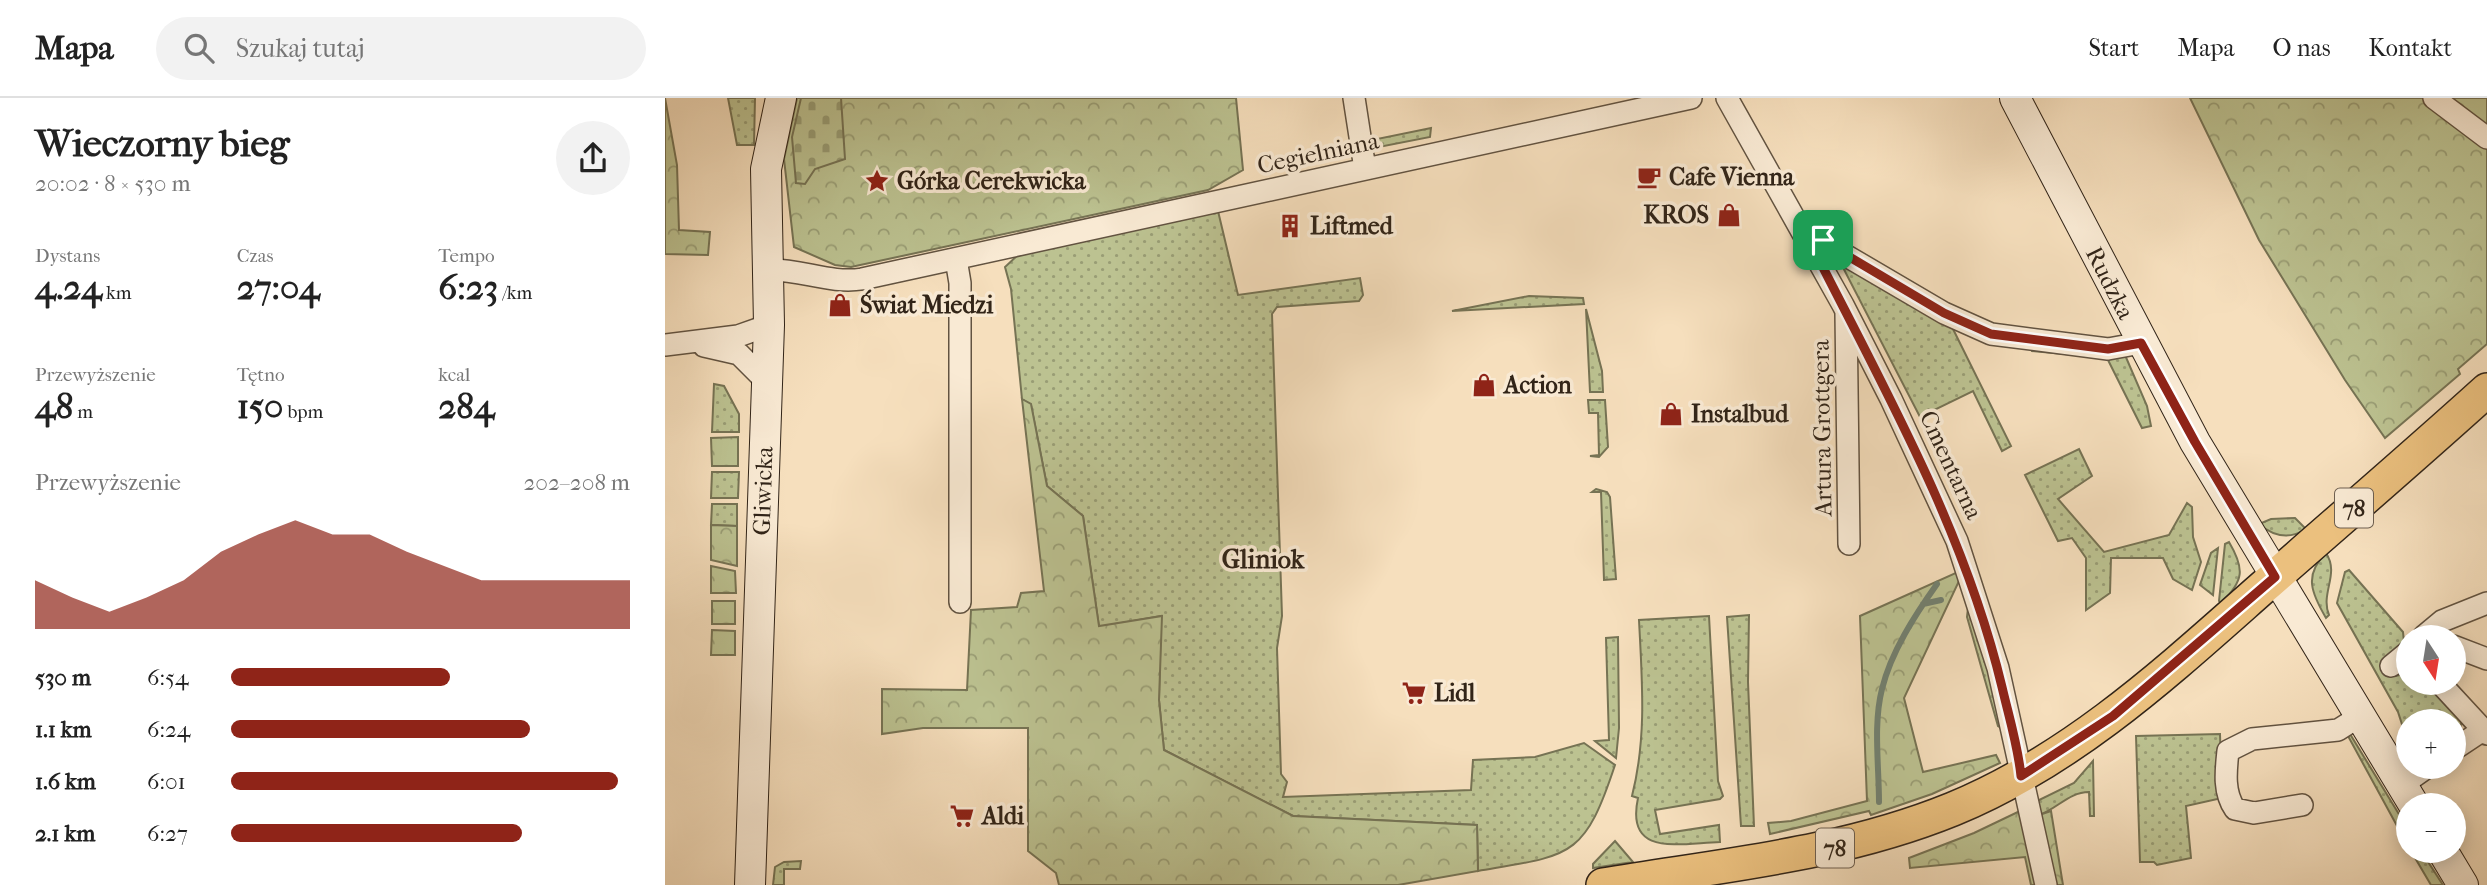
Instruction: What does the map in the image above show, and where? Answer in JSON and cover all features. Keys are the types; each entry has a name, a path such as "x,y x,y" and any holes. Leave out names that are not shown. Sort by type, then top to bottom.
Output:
{"main road":[{"name":"78","path":"1603,885 1645,882 1865,840 1951,810 2021,776 2113,716 2487,390"}],"street":[{"name":"Gliwicka","path":"750,885 769,325 766,169 781,98"},
{"path":"1354,98 1365,169"},
{"name":"Cegielniana","path":"769,270 801,271 833,281 852,281 1691,98"},
{"name":"Cmentarna","path":"1727,98 1804,230 1941,504 1972,586 1998,668 2046,885"},
{"name":"Rudzka","path":"2015,98 2201,453 2407,793"},
{"path":"2434,98 2487,138"},
{"path":"1804,230 1944,313 1991,334 2108,349 2141,343"},
{"path":"956,259 960,283 960,602"},
{"name":"Artura Grottgera","path":"1846,311 1849,544"},
{"path":"675,344 744,334 769,325"},
{"path":"675,344 739,354 767,382"},
{"path":"2438,625 2487,603"},
{"path":"2466,651 2487,659"},
{"path":"2451,695 2485,732 2466,743"},
{"path":"2302,806 2254,813 2235,810 2229,799 2226,781 2228,751 2252,740 2338,730 2360,716"},
{"path":"2450,863 2463,885"}],"green space":[{"path":"665,98 677,165 679,230 710,232 708,255 665,254"},
{"path":"728,98 755,98 754,145 737,145"},
{"path":"797,98 1236,98 1243,170 1208,190 851,267 835,265 794,247 784,159"},
{"path":"801,98 841,98 845,159 815,169 805,184 796,183 792,137"},
{"path":"2190,98 2487,98 2487,344 2458,369 2460,374 2385,438 2345,380 2259,240"},
{"path":"1431,128 1430,137 1379,147 1372,140"},
{"path":"1218,211 1238,295 1360,278 1363,295 1359,301 1277,307 1272,314 1282,616 1277,648 1281,774 1287,782 1283,797 1471,790 1473,760 1535,757 1584,743 1615,765 1594,819 1583,836 1570,847 1534,861 1478,871 1477,825 1293,816 1164,750 1159,700 1161,616 1099,627 1083,516 1047,486 1031,405 1022,399 1011,289 1005,267 1020,253"},
{"path":"1835,252 1952,327 2011,446 2002,451 1973,391 1920,417"},
{"path":"1529,296 1583,298 1584,304 1452,311"},
{"path":"1586,309 1602,371 1603,392 1590,392"},
{"path":"2030,346 2125,355 2147,406 2151,426 2142,428 2107,358 2032,351"},
{"path":"714,384 724,386 739,414 739,432 712,432"},
{"path":"1022,399 1031,404 1047,486 1083,516 1099,626 1162,616 1159,700 1164,750 1293,816 1477,825 1478,871 1398,885 1059,885 1056,873 1028,851 1028,728 923,728 882,734 882,689 967,690 971,610 1017,607 1021,593 1044,591"},
{"path":"1588,400 1605,400 1608,447 1599,457 1590,456 1599,455 1598,413 1589,413"},
{"path":"738,437 738,466 712,466 711,438"},
{"path":"2079,449 2092,476 2058,499 2104,552 2169,535 2187,503 2192,507 2193,537 2201,562 2192,590 2173,579 2163,558 2111,558 2110,593 2086,610 2086,558 2072,538 2058,541 2025,475"},
{"path":"712,472 739,472 738,498 711,498"},
{"path":"1596,489 1607,492 1610,497 1616,579 1604,580 1601,492 1592,492"},
{"path":"712,504 737,504 737,526 711,525"},
{"path":"2295,518 2306,529 2293,535 2276,534 2259,524 2271,519"},
{"path":"711,525 737,526 737,566 711,560"},
{"path":"2229,542 2238,560 2240,574 2234,588 2221,603 2219,601 2225,544"},
{"path":"2218,548 2213,595 2200,585 2211,553"},
{"path":"2326,553 2330,561 2331,576 2327,599 2329,615 2326,618 2314,593 2312,577 2314,569"},
{"path":"711,566 735,571 736,593 711,593"},
{"path":"2349,570 2397,625 2396,649 2383,661 2396,676 2396,695 2441,695 2453,709 2396,709 2337,603 2345,572"},
{"path":"1960,571 1959,581 1904,698 1923,772 1996,755 2000,763 1932,794 1871,815 1869,811 1770,834 1768,823 1791,821 1867,801 1860,616"},
{"path":"712,601 735,601 735,624 712,624"},
{"path":"1968,608 1972,608 2003,729 1998,726 1967,617"},
{"path":"1749,615 1748,682 1754,826 1741,826 1727,617"},
{"path":"1709,616 1718,781 1723,796 1720,799 1655,810 1660,834 1719,825 1720,842 1659,843 1648,839 1640,830 1636,817 1638,798 1632,796 1642,730 1639,620"},
{"path":"712,630 735,631 735,655 711,655"},
{"path":"1618,637 1619,728 1616,758 1595,741 1609,740 1606,638"},
{"path":"2220,734 2222,798 2186,806 2191,858 2157,865 2154,862 2140,862 2136,736"},
{"path":"2350,734 2396,809 2396,824 2348,736"},
{"path":"2093,761 2094,816 2090,816 2089,792 2075,795 2039,815 2035,802 2074,783"},
{"path":"2022,810 2039,885 2031,885 2025,857 1910,868 1909,858 1974,833"},
{"path":"2051,811 2063,885 2052,885 2039,815"},
{"path":"1615,841 1633,862 1593,868 1593,864"},
{"path":"801,861 800,869 784,869 784,885 773,885 775,867 784,862"},
{"path":"2418,863 2429,863 2443,885 2431,885"}],"waterway":[{"path":"1879,802 1877,731 1882,689 1912,621 1937,584"},
{"path":"1923,604 1941,600"}],"place":[{"name":"Cafe Vienna","path":"1649,177"},
{"name":"Górka Cerekwicka","path":"877,181"},
{"name":"KROS","path":"1729,215"},
{"name":"Liftmed","path":"1290,226"},
{"name":"Świat Miedzi","path":"840,305"},
{"name":"Action","path":"1484,385"},
{"name":"Instalbud","path":"1671,414"},
{"name":"Lidl","path":"1414,693"},
{"name":"Aldi","path":"962,816"}],"district":[{"name":"Gliniok","path":"1263,559"}],"route":[{"path":"1804,230 1823,240 1944,313 1991,334 2108,349 2141,343 2195,442 2275,577 2113,716 2021,776 1998,668 1957,541 1891,398 1804,230"}]}
